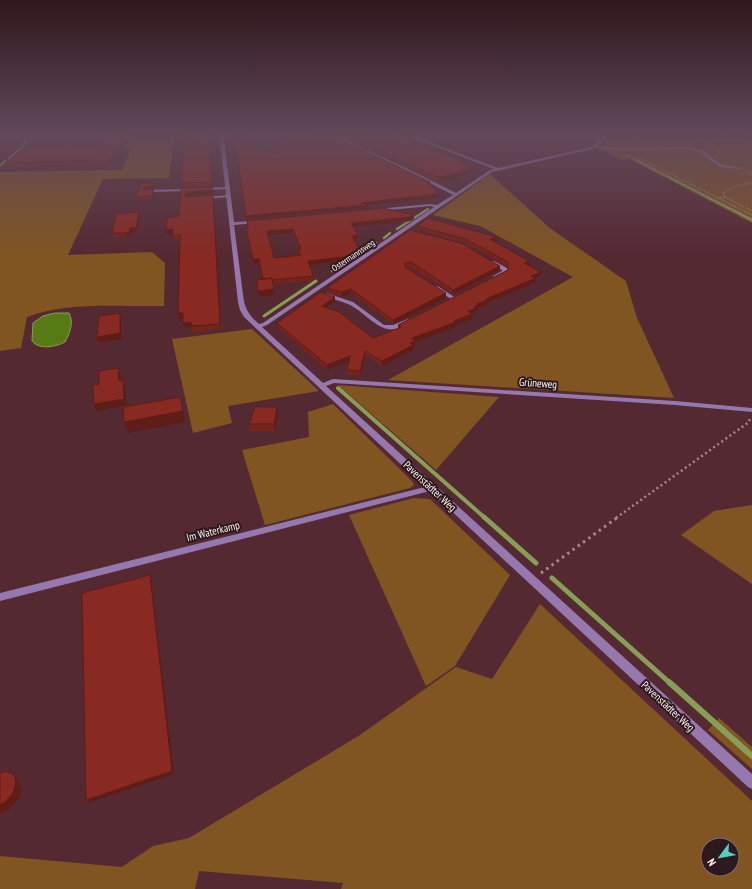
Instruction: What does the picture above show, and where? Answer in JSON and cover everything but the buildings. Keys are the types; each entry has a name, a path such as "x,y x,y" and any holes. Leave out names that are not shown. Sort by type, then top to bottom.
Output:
{"street":[{"name":"Pavenstädter Weg","path":"226,173 243,310 258,327 323,385 531,580 752,783"},
{"path":"414,173 456,194"},
{"name":"Ostermannsweg","path":"258,327 314,292 487,173"},
{"path":"376,210 430,205 438,207"},
{"path":"232,224 261,221"},
{"path":"405,230 412,232"},
{"path":"484,257 505,269 505,272 492,279"},
{"path":"434,286 453,298"},
{"path":"314,292 351,303 382,326 387,328 394,328 414,318"},
{"path":"446,302 459,295"},
{"name":"Grüneweg","path":"323,385 333,381 675,403 752,410"},
{"name":"Im Waterkamp","path":"0,597 432,488"}],"lane":[{"path":"201,190 228,188"},
{"path":"146,191 194,190"},
{"path":"202,198 229,196"}],"path":[{"path":"670,173 752,216"},
{"path":"725,197 722,193 727,190 742,183 752,184"},
{"path":"718,198 725,197 752,211"},
{"path":"531,580 749,422 752,410"}],"shaded area":[{"path":"0,173 170,173 169,178 103,179 68,255 152,252 165,263 164,306 94,306 43,312 27,317 21,348 0,351"},
{"path":"657,173 752,173 752,223"},
{"path":"490,174 551,229 626,281 637,318 674,398 388,380 573,277 480,226 433,215"},
{"path":"55,313 69,313 71,328 65,342 48,347 35,344 32,341 33,323 43,316"},
{"path":"252,329 319,391 228,406 232,423 193,433 172,339"},
{"path":"338,385 499,397 436,470"},
{"path":"333,404 412,481 414,485 410,488 265,525 242,450 309,437 308,412"},
{"path":"414,498 430,499 510,575 455,666 426,686 349,515"},
{"path":"752,505 752,584 681,535 714,511"},
{"path":"540,604 752,801 752,889 341,889 343,883 199,871 195,889 0,889 0,856 122,867 153,846 189,838 360,735 456,667 492,679"},
{"path":"719,718 752,747 752,769 708,730"}],"waterway":[{"path":"662,173 711,199"},
{"path":"709,198 752,220"},
{"path":"397,229 428,209"},
{"path":"384,238 390,233"},
{"path":"356,256 376,243"},
{"path":"332,271 343,264"},
{"path":"264,316 316,281 314,282"},
{"path":"338,388 485,518"},
{"path":"484,517 536,563"},
{"path":"552,578 670,683"},
{"path":"669,682 752,756"}]}
